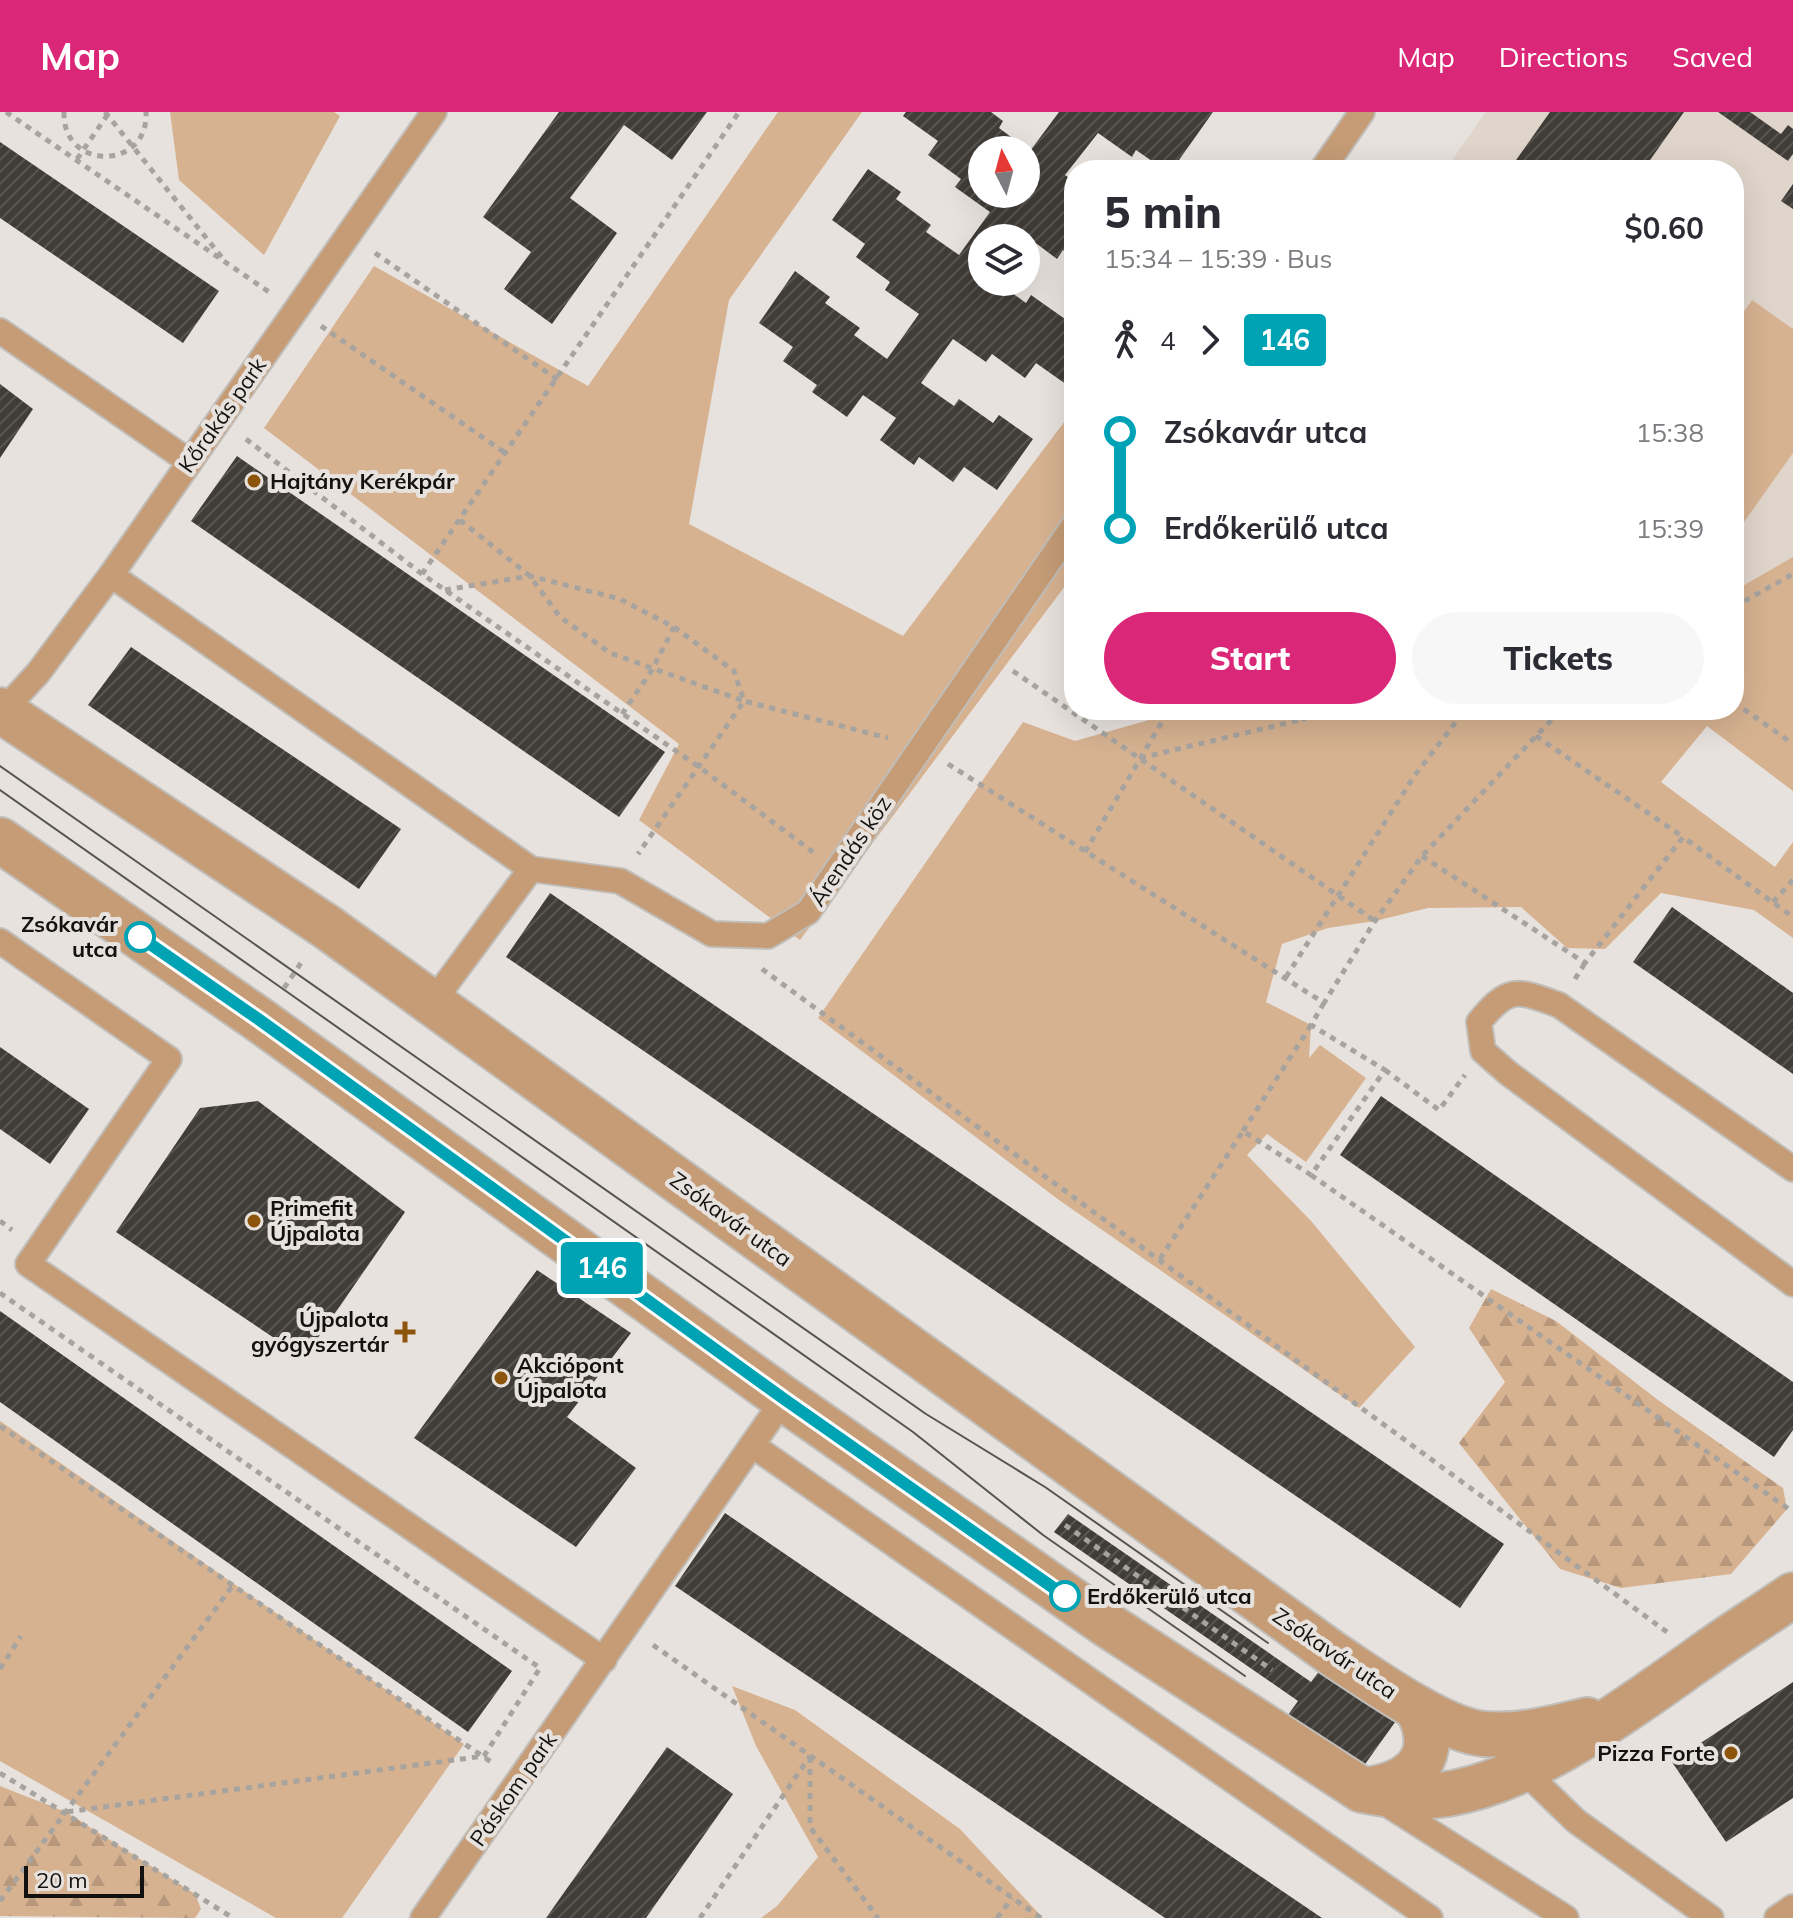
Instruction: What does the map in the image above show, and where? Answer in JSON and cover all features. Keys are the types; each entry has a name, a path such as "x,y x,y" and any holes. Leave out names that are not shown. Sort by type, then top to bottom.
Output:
{"street":[{"name":"Zsókavár utca","path":"1,712 327,927 1320,1645 1417,1708 1482,1734 1546,1729 1628,1708"},
{"path":"0,840 261,1021 784,1399 1106,1624 1362,1790 1399,1797 1425,1797 1450,1794 1524,1771 1628,1708 1793,1595"},
{"name":"Zsókavár utca","path":"1362,1790 1395,1782 1421,1763 1427,1749 1427,1735 1417,1708"}],"lane":[{"name":"Kőrakás park","path":"1,712 38,673 111,575 434,112"},
{"path":"1329,160 1362,112"},
{"path":"0,331 190,462"},
{"name":"Árendás köz","path":"531,869 620,881 712,934 768,936 808,912 1064,539"},
{"path":"111,575 531,869 432,1003"},
{"path":"0,941 169,1059 28,1264 604,1660"},
{"path":"1793,1169 1559,1005 1524,992 1499,998 1479,1022 1483,1051 1508,1073 1793,1284"},
{"name":"Páskom park","path":"423,1918 784,1399"},
{"path":"752,1445 1430,1918"},
{"name":"Zsókavár utca","path":"1482,1734 1576,1821 1711,1918"},
{"path":"1362,1790 1566,1918"},
{"path":"1777,1918 1793,1907"}],"path":[{"path":"6,112 504,452"},
{"path":"64,112 67,132 83,150 91,155 109,157 134,145 144,128 146,112"},
{"path":"422,574 739,112"},
{"path":"77,159 107,113 230,267"},
{"path":"348,234 558,380"},
{"path":"220,419 422,574 699,767 836,869"},
{"path":"460,520 530,576 560,617 610,653 744,701 921,747 1324,1003"},
{"path":"445,590 530,576 620,599 674,627 734,671 744,701"},
{"path":"1744,602 1792,576"},
{"path":"622,714 652,670 674,627"},
{"path":"986,652 1064,707"},
{"path":"620,881 744,701"},
{"path":"1744,709 1793,744"},
{"path":"1083,720 1375,921"},
{"path":"1085,852 1163,720"},
{"path":"1139,759 1300,720"},
{"path":"1286,977 1415,775 1457,720"},
{"path":"1160,1259 1375,921 1422,856 1551,720"},
{"path":"1536,736 1793,917"},
{"path":"1422,856 1585,963 1683,837"},
{"path":"1773,902 1793,880"},
{"path":"261,1021 327,927"},
{"path":"712,934 1701,1657"},
{"path":"1311,1025 1385,1070 1439,1110 1483,1051"},
{"path":"1311,1175 1385,1070"},
{"path":"1243,1131 1311,1175 1793,1512"},
{"path":"0,1293 540,1668 484,1756 66,1812"},
{"path":"0,1426 484,1756"},
{"path":"1065,1525 1272,1670"},
{"path":"0,1901 233,1585"},
{"path":"627,1627 1041,1918"},
{"path":"0,1669 21,1636"},
{"path":"700,1918 810,1756"},
{"path":"810,1756 810,1827 878,1918"},
{"path":"0,1773 233,1918"},
{"path":"997,1918 1012,1898"}],"shaded area":[{"path":"1486,112 1793,112 1793,573 1744,601 1744,160 1452,160"}],"green space":[{"path":"170,112 334,112 340,116 264,255 179,180"},
{"path":"778,112 862,112 729,300 689,524 903,636 1064,422 1064,587 800,940 639,820 679,744 264,428 374,266 588,386"},
{"path":"1752,300 1793,329 1793,453 1744,522 1744,312"},
{"path":"1793,557 1793,791 1707,726 1661,782 1775,867 1793,842 1793,938 1754,910 1661,893 1605,949 1567,948 1521,907 1428,908 1328,928 1282,944 1266,1002 1311,1025 1309,1058 1320,1045 1366,1078 1306,1162 1267,1134 1247,1155 1312,1222 1415,1347 1359,1408 1059,1200 818,1018 1023,722 1075,741 1149,720 1744,720 1744,585"},
{"path":"1491,1289 1556,1321 1658,1400 1783,1488 1787,1509 1731,1574 1621,1588 1560,1569 1459,1443 1505,1382 1469,1328"},
{"path":"0,1421 464,1744 342,1918 276,1918 0,1761"},
{"path":"732,1686 795,1710 960,1829 1043,1918 761,1918 777,1906 818,1857 756,1746"},
{"path":"0,1786 66,1812 195,1894 201,1909 195,1918 0,1916"}],"building":[{"path":"559,112 707,112 672,160 624,125 570,198 617,233 552,324 504,289 531,252 483,217"},
{"path":"906,112 991,112 1003,121 999,128 1010,136 968,136 968,196 955,187 961,179 928,155 938,141 903,116"},
{"path":"1059,112 1213,112 1179,160 1150,160 1136,150 1132,157 1098,133 1077,160 1064,160 1064,251 1057,259 1040,246 1040,224 981,224 990,212 984,208 1040,208 1040,138"},
{"path":"1550,112 1684,112 1650,160 1516,160"},
{"path":"1718,112 1750,112 1781,134 1788,125 1793,129 1793,154 1788,161"},
{"path":"0,142 219,291 183,343 0,218"},
{"path":"868,169 901,192 896,199 931,225 926,232 959,255 968,243 968,296 1016,296 1026,303 1032,296 1064,318 1064,383 1036,363 1025,378 992,354 986,362 953,339 921,383 954,406 959,399 993,423 999,415 1033,439 997,490 964,467 953,482 919,457 914,465 880,440 896,418 863,395 847,417 812,392 817,385 783,361 793,347 759,323 795,271 830,297 825,303 860,328 854,335 887,359 919,314 885,290 890,282 856,257 865,244 832,220"},
{"path":"1793,184 1793,209 1781,201"},
{"path":"0,384 33,409 0,458"},
{"path":"237,456 665,752 619,817 191,521"},
{"path":"131,647 401,829 359,889 88,705"},
{"path":"550,893 1504,1544 1460,1608 506,957"},
{"path":"1672,907 1793,993 1793,1074 1633,962"},
{"path":"0,1047 89,1109 50,1164 0,1129"},
{"path":"1381,1096 1793,1382 1793,1430 1774,1457 1340,1155"},
{"path":"258,1101 405,1212 304,1358 116,1232 200,1108"},
{"path":"537,1270 631,1333 567,1417 636,1468 576,1547 414,1438"},
{"path":"0,1311 512,1671 468,1732 0,1402"},
{"path":"725,1513 1322,1918 1165,1918 675,1586"},
{"path":"1068,1514 1311,1682 1323,1666 1398,1718 1363,1767 1288,1715 1298,1701 1054,1532"},
{"path":"1793,1682 1793,1798 1726,1842 1672,1762"},
{"path":"667,1747 733,1794 646,1918 546,1918"}],"tram line":[{"path":"0,766 926,1414 1045,1487 1268,1643"},
{"path":"0,790 913,1432 1043,1535 1245,1676"}],"bus line":[{"name":"146","path":"140,937 784,1399 1065,1596"}],"place":[{"name":"Hajtány Kerékpár","path":"254,481"},
{"name":"Zsókavár utca","path":"140,937"},
{"name":"Primefit Újpalota","path":"254,1221"},
{"name":"Újpalota gyógyszertár","path":"405,1332"},
{"name":"Akciópont Újpalota","path":"501,1378"},
{"name":"Erdőkerülő utca","path":"1065,1596"},
{"name":"Pizza Forte","path":"1731,1753"}]}
